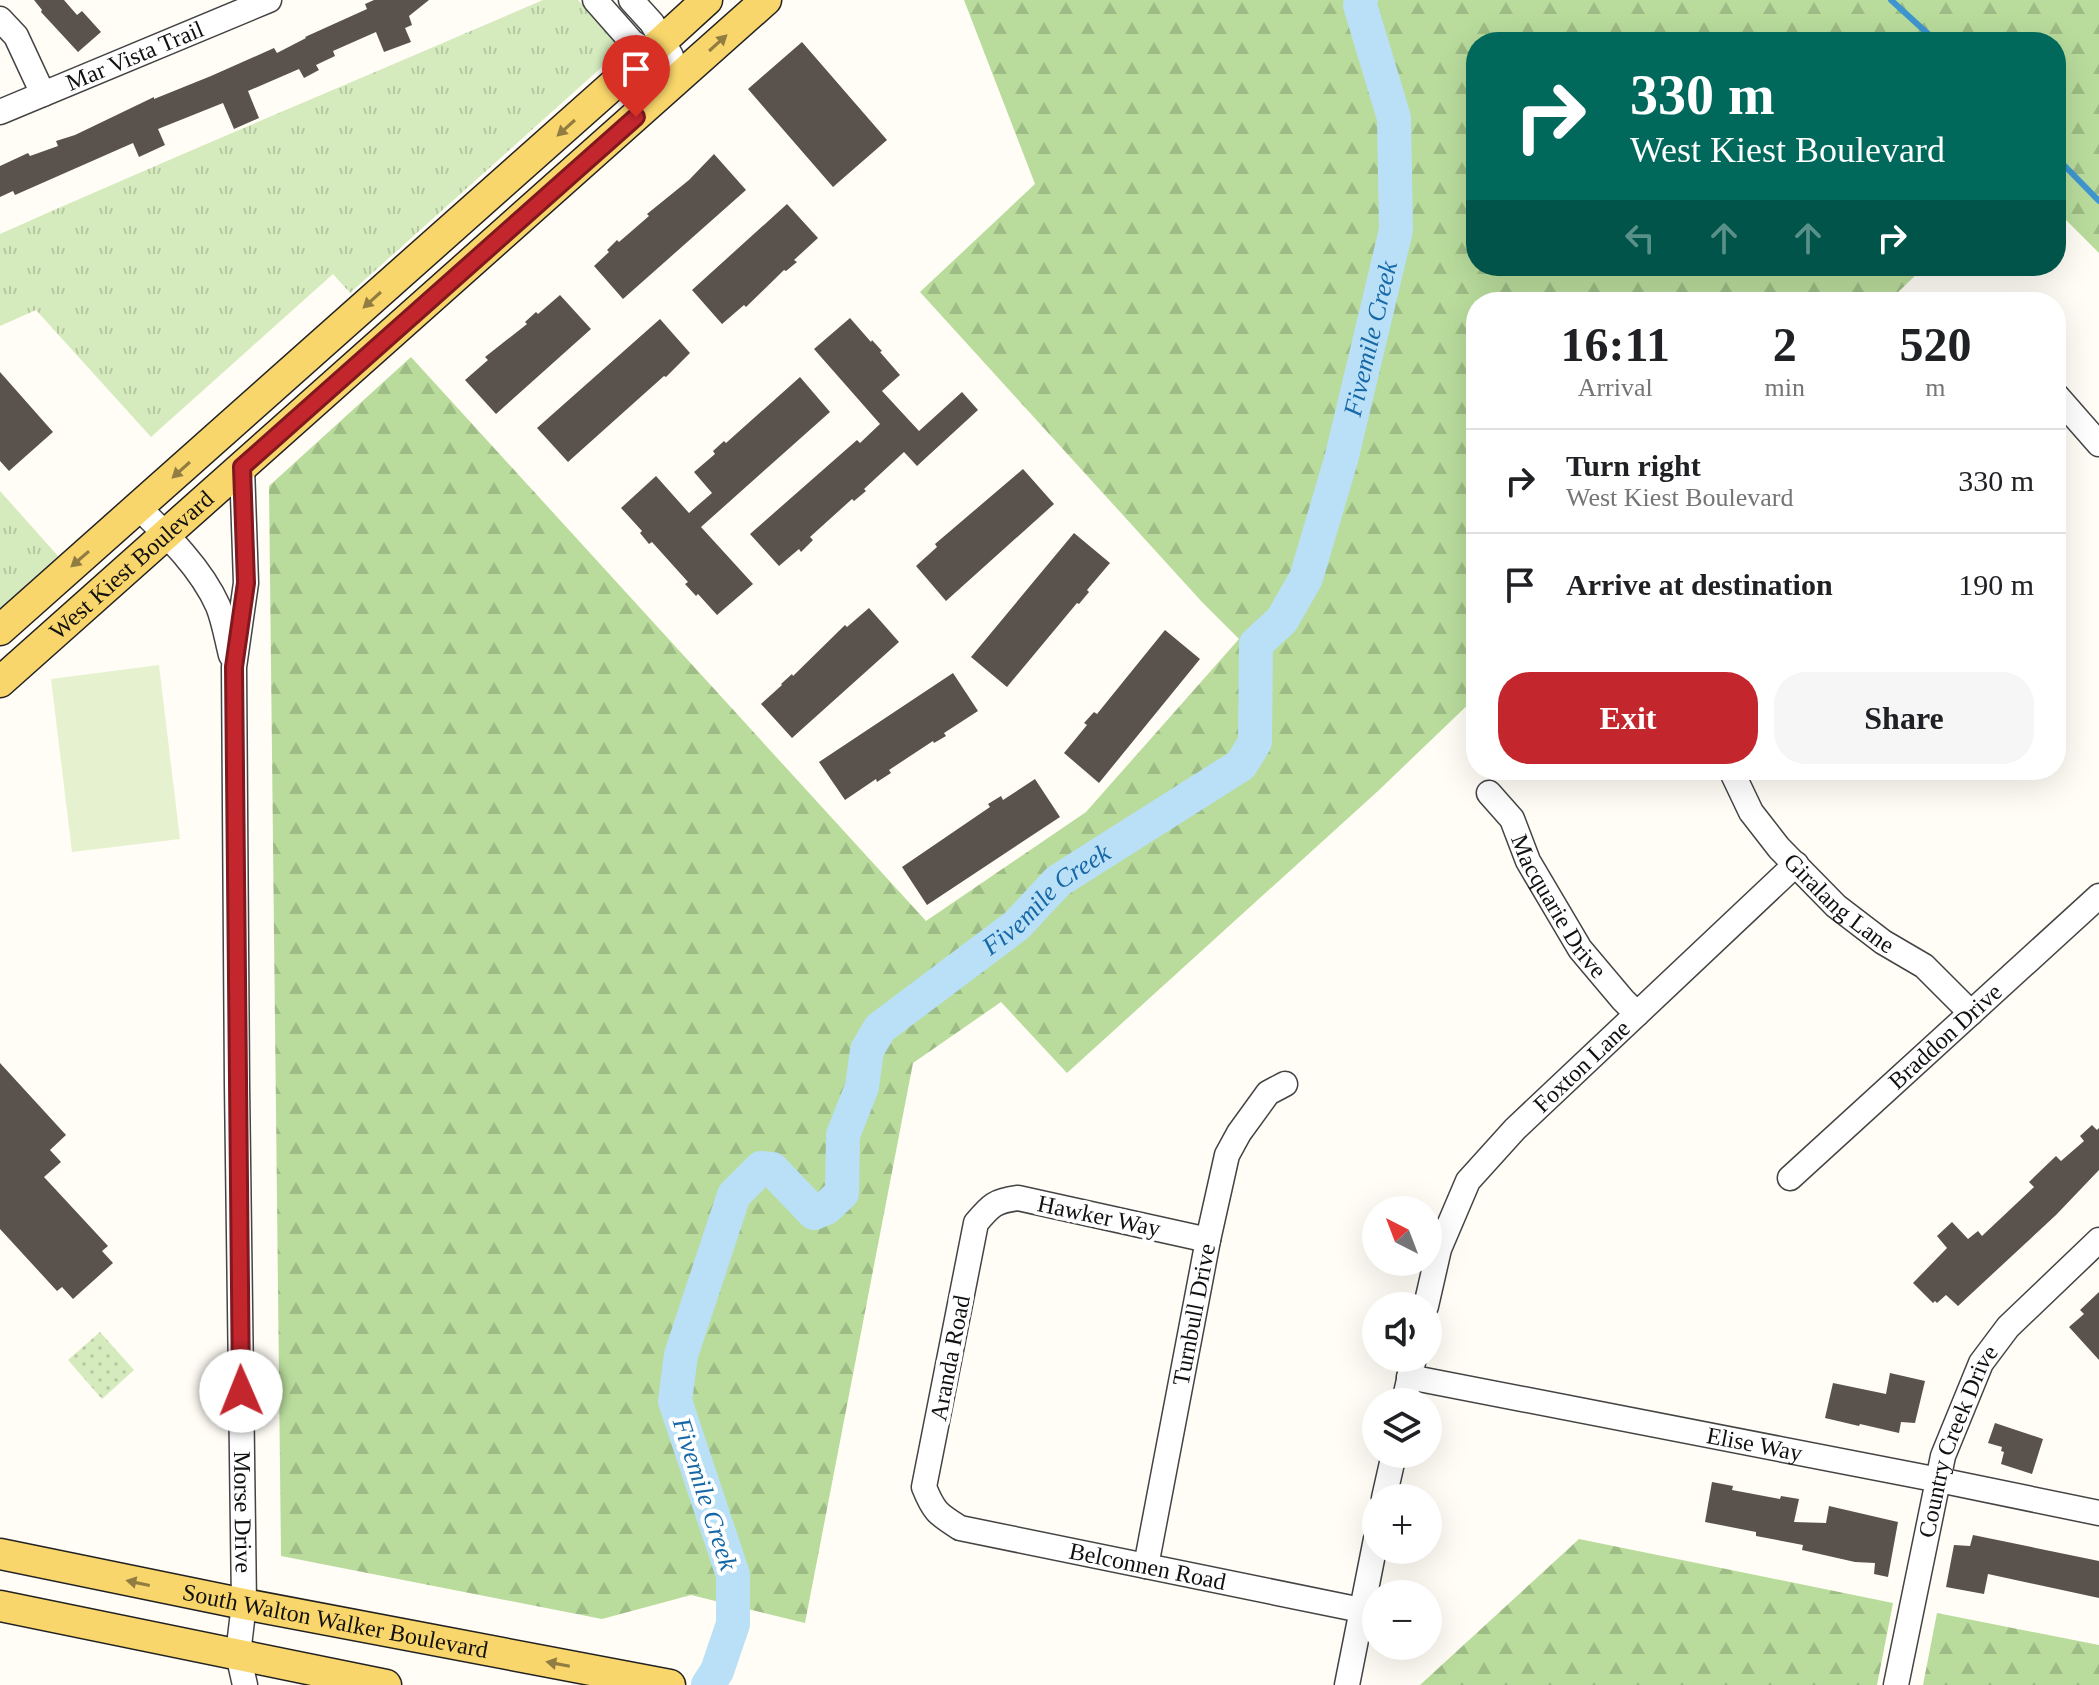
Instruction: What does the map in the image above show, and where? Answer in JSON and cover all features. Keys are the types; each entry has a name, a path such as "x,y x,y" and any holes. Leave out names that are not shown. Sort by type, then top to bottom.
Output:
{"main road":[{"name":"West Kiest Boulevard","path":"0,630 707,0"},
{"name":"West Kiest Boulevard","path":"0,682 766,0"},
{"name":"South Walton Walker Boulevard","path":"0,1554 670,1685"},
{"name":"South Walton Walker Boulevard","path":"0,1606 238,1654 327,1680 386,1685"}],"street":[{"name":"Mar Vista Trail","path":"0,112 229,8 269,0"},
{"path":"595,0 632,42 656,47 683,74"},
{"path":"631,0 652,23 656,47"},
{"path":"0,19 16,36 43,94"},
{"path":"2066,406 2099,444"},
{"name":"Morse Drive","path":"242,467 246,583 234,667 244,1604 238,1654 245,1685"},
{"name":"Morse Drive","path":"139,508 166,534 198,573 218,607 234,667"},
{"name":"Giralang Lane","path":"1735,780 1757,822 1836,906 1883,942 1924,966 1971,1013"},
{"name":"Macquarie Drive","path":"1489,793 1512,819 1528,861 1580,949 1637,1014"},
{"name":"Foxton Lane","path":"1429,1292 1439,1249 1468,1181 1515,1129 1796,864"},
{"name":"Braddon Drive","path":"1790,1178 2099,896"},
{"name":"Turnbull Drive","path":"1146,1566 1227,1155 1268,1093 1285,1084"},
{"name":"Hawker Way","path":"991,1205 1018,1198 1208,1240"},
{"name":"Aranda Road","path":"937,1513 924,1487 976,1223 991,1205"},
{"name":"Country Creek Drive","path":"1896,1685 1943,1456 1981,1363 2008,1327 2099,1240"},
{"name":"Elise Way","path":"1431,1372 2099,1513"},
{"name":"Belconnen Road","path":"937,1513 960,1528 1361,1610"},
{"path":"1347,1685 1371,1564"}],"green space":[{"path":"543,0 578,0 623,48 350,293 333,274 151,437 36,310 0,326 0,234"},
{"path":"964,0 2099,0 2099,253 2066,220 2066,32 1466,32 1466,276 1915,276 1898,292 1466,292 1466,707 1378,791 1067,1073 1001,1002 913,1063 805,1623 691,1595 602,1619 281,1556 269,486 411,357 926,921 1086,812 1239,639 920,292 1035,184"},
{"path":"0,491 58,556 0,608"},
{"path":"159,665 180,839 72,852 51,679"},
{"path":"100,1332 134,1370 102,1399 68,1360"},
{"path":"1579,1539 1893,1603 1877,1685 1420,1685"},
{"path":"1937,1613 2099,1645 2099,1685 1923,1685"}],"building":[{"path":"34,0 64,0 77,15 82,11 101,32 78,52 41,12"},
{"path":"374,0 429,0 409,16 412,25 405,28 411,42 384,52 376,32 333,51 335,56 316,65 319,70 304,78 299,69 248,91 259,118 234,129 223,103 158,129 165,145 139,157 133,143 15,195 13,191 0,197 0,166 28,153 30,156 58,146 56,141 274,48 277,53 367,9 365,4"},
{"path":"802,42 887,140 833,187 748,89"},
{"path":"714,154 746,190 623,299 594,266 617,240 619,242 649,216 647,214 689,180"},
{"path":"787,204 818,238 794,260 797,262 722,324 692,290"},
{"path":"560,295 591,329 496,414 465,380 488,360 485,357"},
{"path":"850,318 900,375 882,391 919,431 962,392 978,410 917,466 904,452 864,489 866,491 854,501 852,499 810,537 813,540 801,552 799,549 779,566 750,534 857,440 860,443 880,424 814,349"},
{"path":"660,319 690,353 568,462 537,428"},
{"path":"0,372 53,432 9,471 0,461"},
{"path":"800,377 830,412 701,527 753,584 717,615 685,584 688,582 652,542 649,544 640,533 642,531 621,508 656,476 689,513 712,493 694,472 715,454 713,451 724,441 726,443"},
{"path":"1023,469 1054,504 946,601 916,566 937,547 935,544"},
{"path":"1074,533 1110,563 1007,687 971,657"},
{"path":"869,608 899,642 792,738 761,704 845,625 847,627"},
{"path":"1165,630 1200,659 1099,783 1064,753 1087,725 1084,723 1094,712 1097,714"},
{"path":"953,673 978,711 944,733 946,736 889,770 891,773 877,782 876,779 845,800 819,762"},
{"path":"1035,779 1060,817 927,905 902,867 990,807 988,804 1001,796 1003,800"},
{"path":"0,1063 66,1135 50,1150 61,1162 44,1177 108,1246 102,1251 113,1263 73,1299 62,1287 57,1291 0,1229"},
{"path":"2092,1125 2097,1130 2099,1128 2099,1170 2056,1215 1958,1306 1946,1295 1933,1303 1913,1283 1947,1248 1937,1236 1952,1222 1968,1239 1978,1231 1982,1236 2034,1187 2029,1182 2056,1156 2061,1161 2084,1141 2080,1136"},
{"path":"2099,1292 2099,1360 2069,1327 2084,1314 2080,1310"},
{"path":"1890,1373 1925,1381 1915,1423 1901,1422 1899,1433 1825,1418 1833,1383 1886,1394"},
{"path":"1995,1423 2043,1439 2032,1474 2001,1464 2002,1447 1988,1443"},
{"path":"1712,1482 1733,1486 1732,1490 1780,1499 1781,1496 1799,1499 1794,1522 1826,1523 1829,1506 1898,1522 1888,1577 1874,1574 1875,1563 1855,1562 1802,1550 1803,1545 1705,1522"},
{"path":"1973,1535 2099,1561 2099,1598 1988,1574 1984,1594 1946,1587 1954,1545 1970,1546"}],"waterway":[{"name":"Fivemile Creek","path":"708,1685 717,1671 733,1624 733,1575 675,1401 681,1355 734,1195 761,1168 772,1169 814,1213 826,1208 842,1193 843,1135 862,1087 867,1050 880,1028 1017,925 1058,881 1241,765 1255,742 1256,644 1282,620 1306,578 1341,460 1396,230 1394,118 1361,0"},
{"path":"1891,0 1926,32"},
{"path":"2066,167 2099,201"}],"route":[{"path":"241,1391 234,667 246,583 242,467 636,117"}]}
